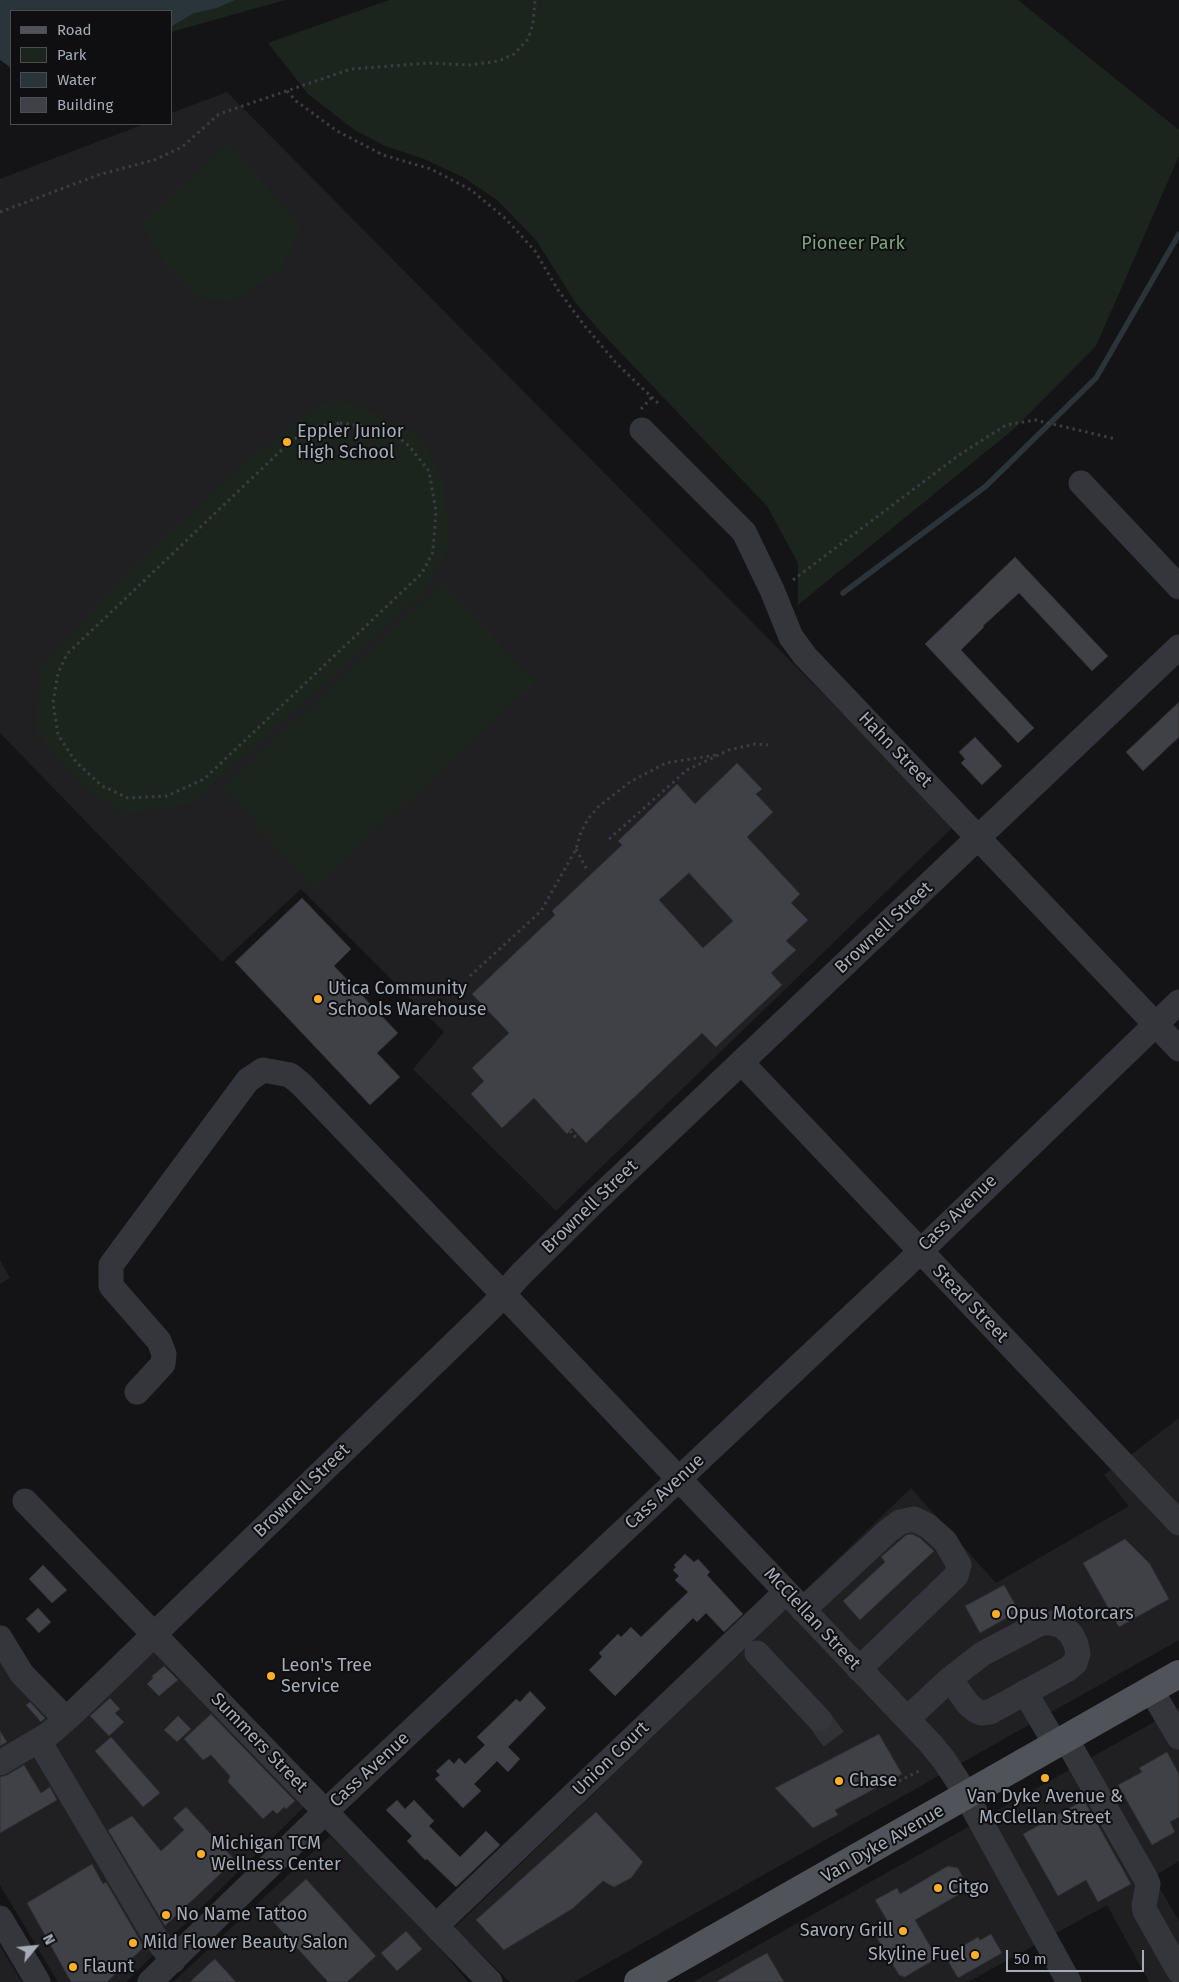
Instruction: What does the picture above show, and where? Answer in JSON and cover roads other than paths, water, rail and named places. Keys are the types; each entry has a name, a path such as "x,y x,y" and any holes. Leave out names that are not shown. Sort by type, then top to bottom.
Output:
{"main road":[{"name":"Van Dyke Avenue","path":"638,1982 1179,1674"}],"street":[{"name":"Hahn Street","path":"642,430 744,532 772,590 791,637 805,656 1179,1048"},
{"path":"1081,483 1179,587"},
{"name":"Brownell Street","path":"0,1763 49,1734 66,1719 503,1294 578,1217 1179,646"},
{"name":"Cass Avenue","path":"150,1982 325,1812 920,1251 1179,1002"},
{"name":"Stead Street","path":"742,1063 1177,1518"},
{"name":"McClellan Street","path":"137,1392 163,1364 164,1354 159,1341 111,1286 111,1265 248,1080 263,1070 290,1075 301,1084 503,1294 944,1760 967,1796 1069,1982"},
{"name":"Summers Street","path":"25,1502 490,1982"},
{"name":"Union Court","path":"436,1926 794,1601 900,1522 914,1519 928,1526 945,1542 959,1565 956,1576 859,1669"},
{"path":"906,1719 950,1679 982,1654 1041,1623 1051,1622 1062,1626 1076,1644 1078,1654 1075,1663 1068,1669 990,1712 981,1713 968,1704 950,1679"},
{"path":"0,1638 22,1674 66,1719"},
{"path":"757,1653 819,1719"},
{"path":"1151,1690 1177,1728"},
{"path":"1025,1692 1061,1742 1146,1879 1148,1884 1144,1906 1145,1911 1179,1971"},
{"path":"39,1740 155,1937 173,1961"},
{"path":"0,1918 38,1982"}],"water":[{"path":"0,0 235,0 217,8 194,13 172,26 172,10 10,10 10,67 0,60"}],"waterway":[{"path":"843,593 986,486 1096,378 1179,234"}],"tunnel":[{"path":"819,1719 835,1741"}],"place":[{"name":"Eppler Junior High School","path":"287,442"},
{"name":"Utica Community Schools Warehouse","path":"318,999"},
{"name":"Opus Motorcars","path":"996,1614"},
{"name":"Leon's Tree Service","path":"271,1676"},
{"name":"Van Dyke Avenue & McClellan Street","path":"1045,1778"},
{"name":"Chase","path":"839,1781"},
{"name":"Michigan TCM Wellness Center","path":"201,1854"},
{"name":"Citgo","path":"938,1888"},
{"name":"No Name Tattoo","path":"166,1915"},
{"name":"Savory Grill","path":"903,1931"},
{"name":"Mild Flower Beauty Salon","path":"133,1943"},
{"name":"Skyline Fuel","path":"975,1955"},
{"name":"Flaunt","path":"73,1967"}],"park label":[{"name":"Pioneer Park","path":"853,244"}]}
